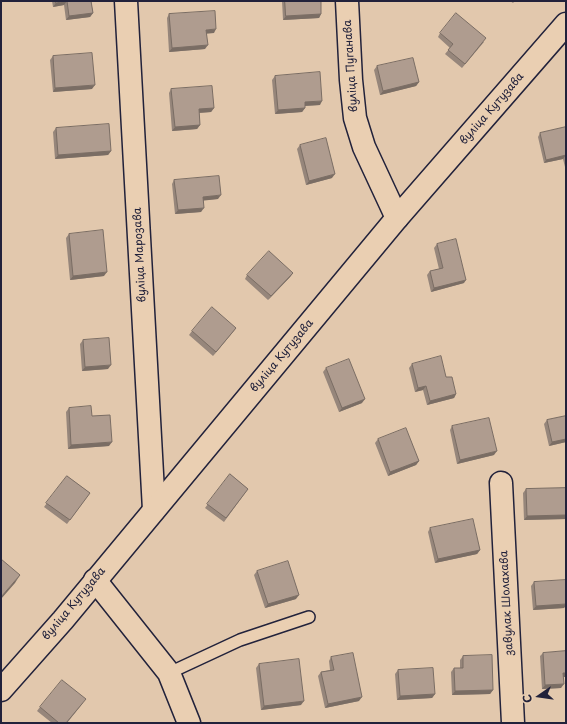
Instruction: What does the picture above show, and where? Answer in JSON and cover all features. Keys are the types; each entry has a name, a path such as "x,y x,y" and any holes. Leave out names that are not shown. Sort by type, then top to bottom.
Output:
{"street":[{"name":"вуліца Марозава","path":"126,1 154,510"},
{"name":"вуліца Пуганава","path":"347,1 351,80 355,118 364,146 398,218"},
{"name":"вуліца Кутузава","path":"1,690 63,620 398,218 566,24"},
{"name":"завулак Шолахава","path":"501,483 513,723"},
{"path":"95,580 170,673 189,723"}],"lane":[{"path":"170,673 240,640 309,617"}],"building":[{"path":"56,1 67,1 56,3"},
{"path":"67,1 91,1 93,13 69,16"},
{"path":"285,1 321,1 321,14 286,16"},
{"path":"215,11 216,29 206,30 208,45 172,48 169,14"},
{"path":"456,13 486,38 465,64 448,50 453,44 440,33"},
{"path":"92,53 95,85 55,88 53,56"},
{"path":"413,58 419,82 383,91 377,66"},
{"path":"320,72 322,101 305,102 305,108 278,110 275,76"},
{"path":"212,86 214,108 199,109 200,125 175,127 171,89"},
{"path":"109,124 111,151 58,155 56,128"},
{"path":"566,127 566,155 546,160 540,133"},
{"path":"326,138 335,174 309,181 300,145"},
{"path":"219,176 221,195 203,197 204,208 178,210 174,180"},
{"path":"103,230 107,272 73,276 69,234"},
{"path":"456,239 466,280 434,288 430,271 443,268 437,244"},
{"path":"269,251 293,273 271,296 247,275"},
{"path":"212,307 236,328 216,352 192,331"},
{"path":"109,338 111,365 85,367 83,340"},
{"path":"441,356 446,377 452,377 456,394 430,401 426,386 418,388 412,364"},
{"path":"349,359 365,399 342,408 326,368"},
{"path":"91,406 92,416 110,415 112,442 71,445 69,408"},
{"path":"566,416 566,439 552,442 547,420"},
{"path":"489,418 497,451 460,460 452,426"},
{"path":"406,428 419,461 390,472 378,439"},
{"path":"230,474 248,489 226,518 207,504"},
{"path":"67,476 90,493 70,520 46,503"},
{"path":"566,488 566,515 527,516 526,489"},
{"path":"473,519 480,550 438,559 430,528"},
{"path":"1,559 20,575 1,597"},
{"path":"288,561 299,595 268,604 257,571"},
{"path":"566,580 566,604 536,606 534,582"},
{"path":"566,651 566,673 563,673 564,684 545,685 543,653"},
{"path":"353,653 362,697 328,704 321,672 334,670 331,657"},
{"path":"492,655 493,690 455,691 454,668 463,668 463,656"},
{"path":"299,659 304,701 264,706 259,664"},
{"path":"433,668 435,694 400,696 398,670"},
{"path":"62,680 86,699 66,723 59,723 40,707"}]}
